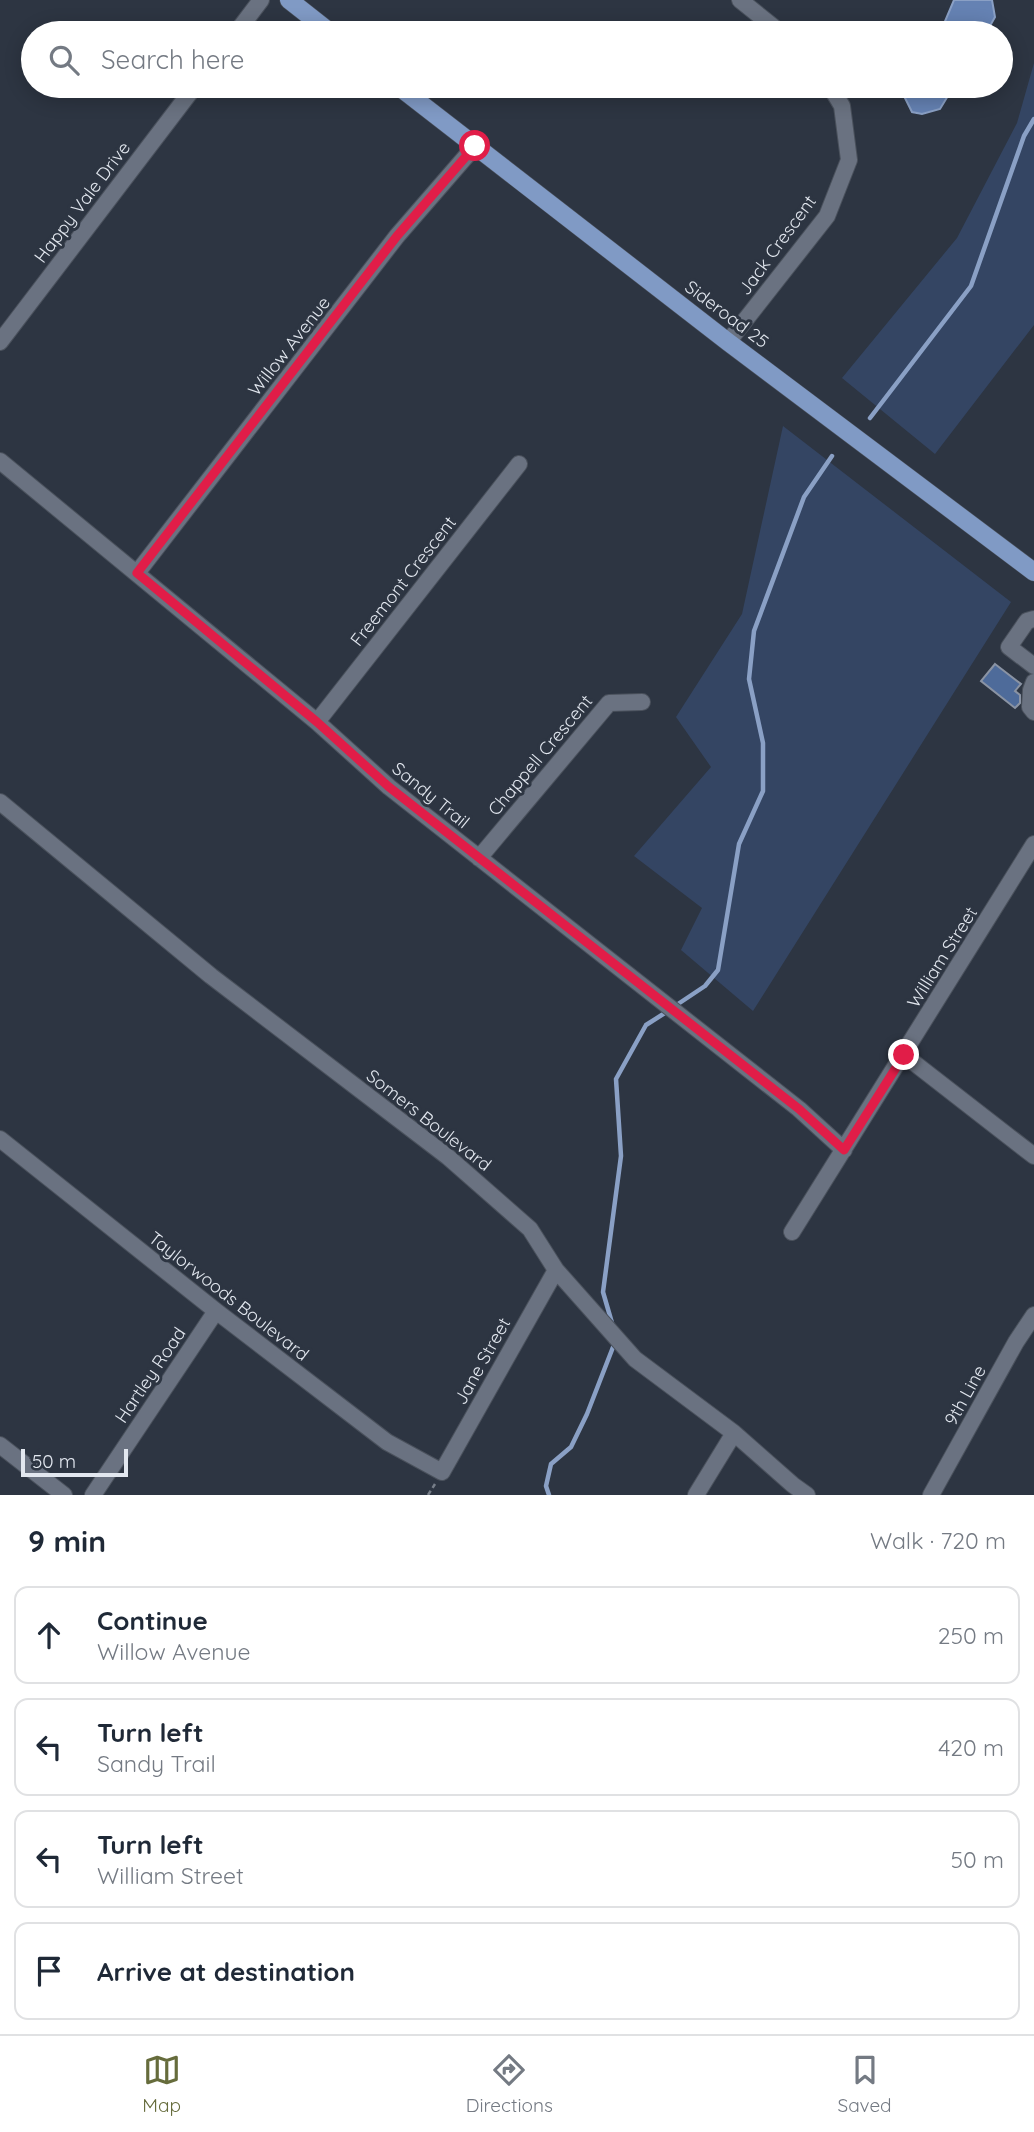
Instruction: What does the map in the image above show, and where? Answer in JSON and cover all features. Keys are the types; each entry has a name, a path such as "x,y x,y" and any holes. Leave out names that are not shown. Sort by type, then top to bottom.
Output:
{"main road":[{"path":"289,0 316,21"},
{"name":"Sideroad 25","path":"413,98 728,342 1033,570"}],"street":[{"path":"245,21 261,0"},
{"path":"744,1 767,21"},
{"name":"Happy Vale Drive","path":"0,342 186,98"},
{"name":"Jack Crescent","path":"728,342 827,216 849,160 842,106 837,98"},
{"name":"Willow Avenue","path":"137,573 397,236 475,146"},
{"name":"Sandy Trail","path":"0,461 317,722 389,787 799,1109 844,1150"},
{"name":"Freemont Crescent","path":"317,722 519,464"},
{"path":"1034,619 1027,621 1009,647 1034,666"},
{"path":"1034,682 1030,707 1034,712"},
{"name":"Chappell Crescent","path":"480,858 609,703 642,702"},
{"name":"Somers Boulevard","path":"0,802 211,976 448,1157 530,1229 556,1269 635,1359 734,1433 807,1495"},
{"name":"William Street","path":"792,1232 1034,844"},
{"path":"904,1055 1034,1156"},
{"name":"Taylorwoods Boulevard","path":"0,1139 216,1311 387,1442 442,1472"},
{"name":"Jane Street","path":"442,1472 556,1269"},
{"name":"Hartley Road","path":"93,1495 216,1311"},
{"name":"9th Line","path":"931,1495 1016,1342 1034,1315"},
{"path":"696,1495 734,1433"},
{"path":"0,1445 64,1495"}],"shaded area":[{"path":"954,0 992,0 995,17 993,21 945,21"},
{"path":"1034,63 1034,325 935,454 842,378 957,238 1017,123"},
{"path":"905,98 947,98 940,109 922,114 912,112"},
{"path":"783,426 1011,602 753,1011 681,950 702,908 634,856 711,767 676,717 742,614"}],"building":[{"path":"995,664 1021,684 1015,691 1020,695 1020,703 1015,708 981,681"}],"waterway":[{"path":"870,418 971,286 1024,136 1034,119"},
{"path":"675,1006 705,986 718,970 739,844 763,791 763,743 749,679 754,631 804,497 832,456"},
{"path":"612,1323 603,1292 621,1156 616,1079 646,1025 668,1011"},
{"path":"549,1495 546,1486 551,1464 571,1447 615,1342"}],"route":[{"path":"475,146 397,236 137,573 317,722 389,787 799,1109 844,1150 904,1055"}]}
